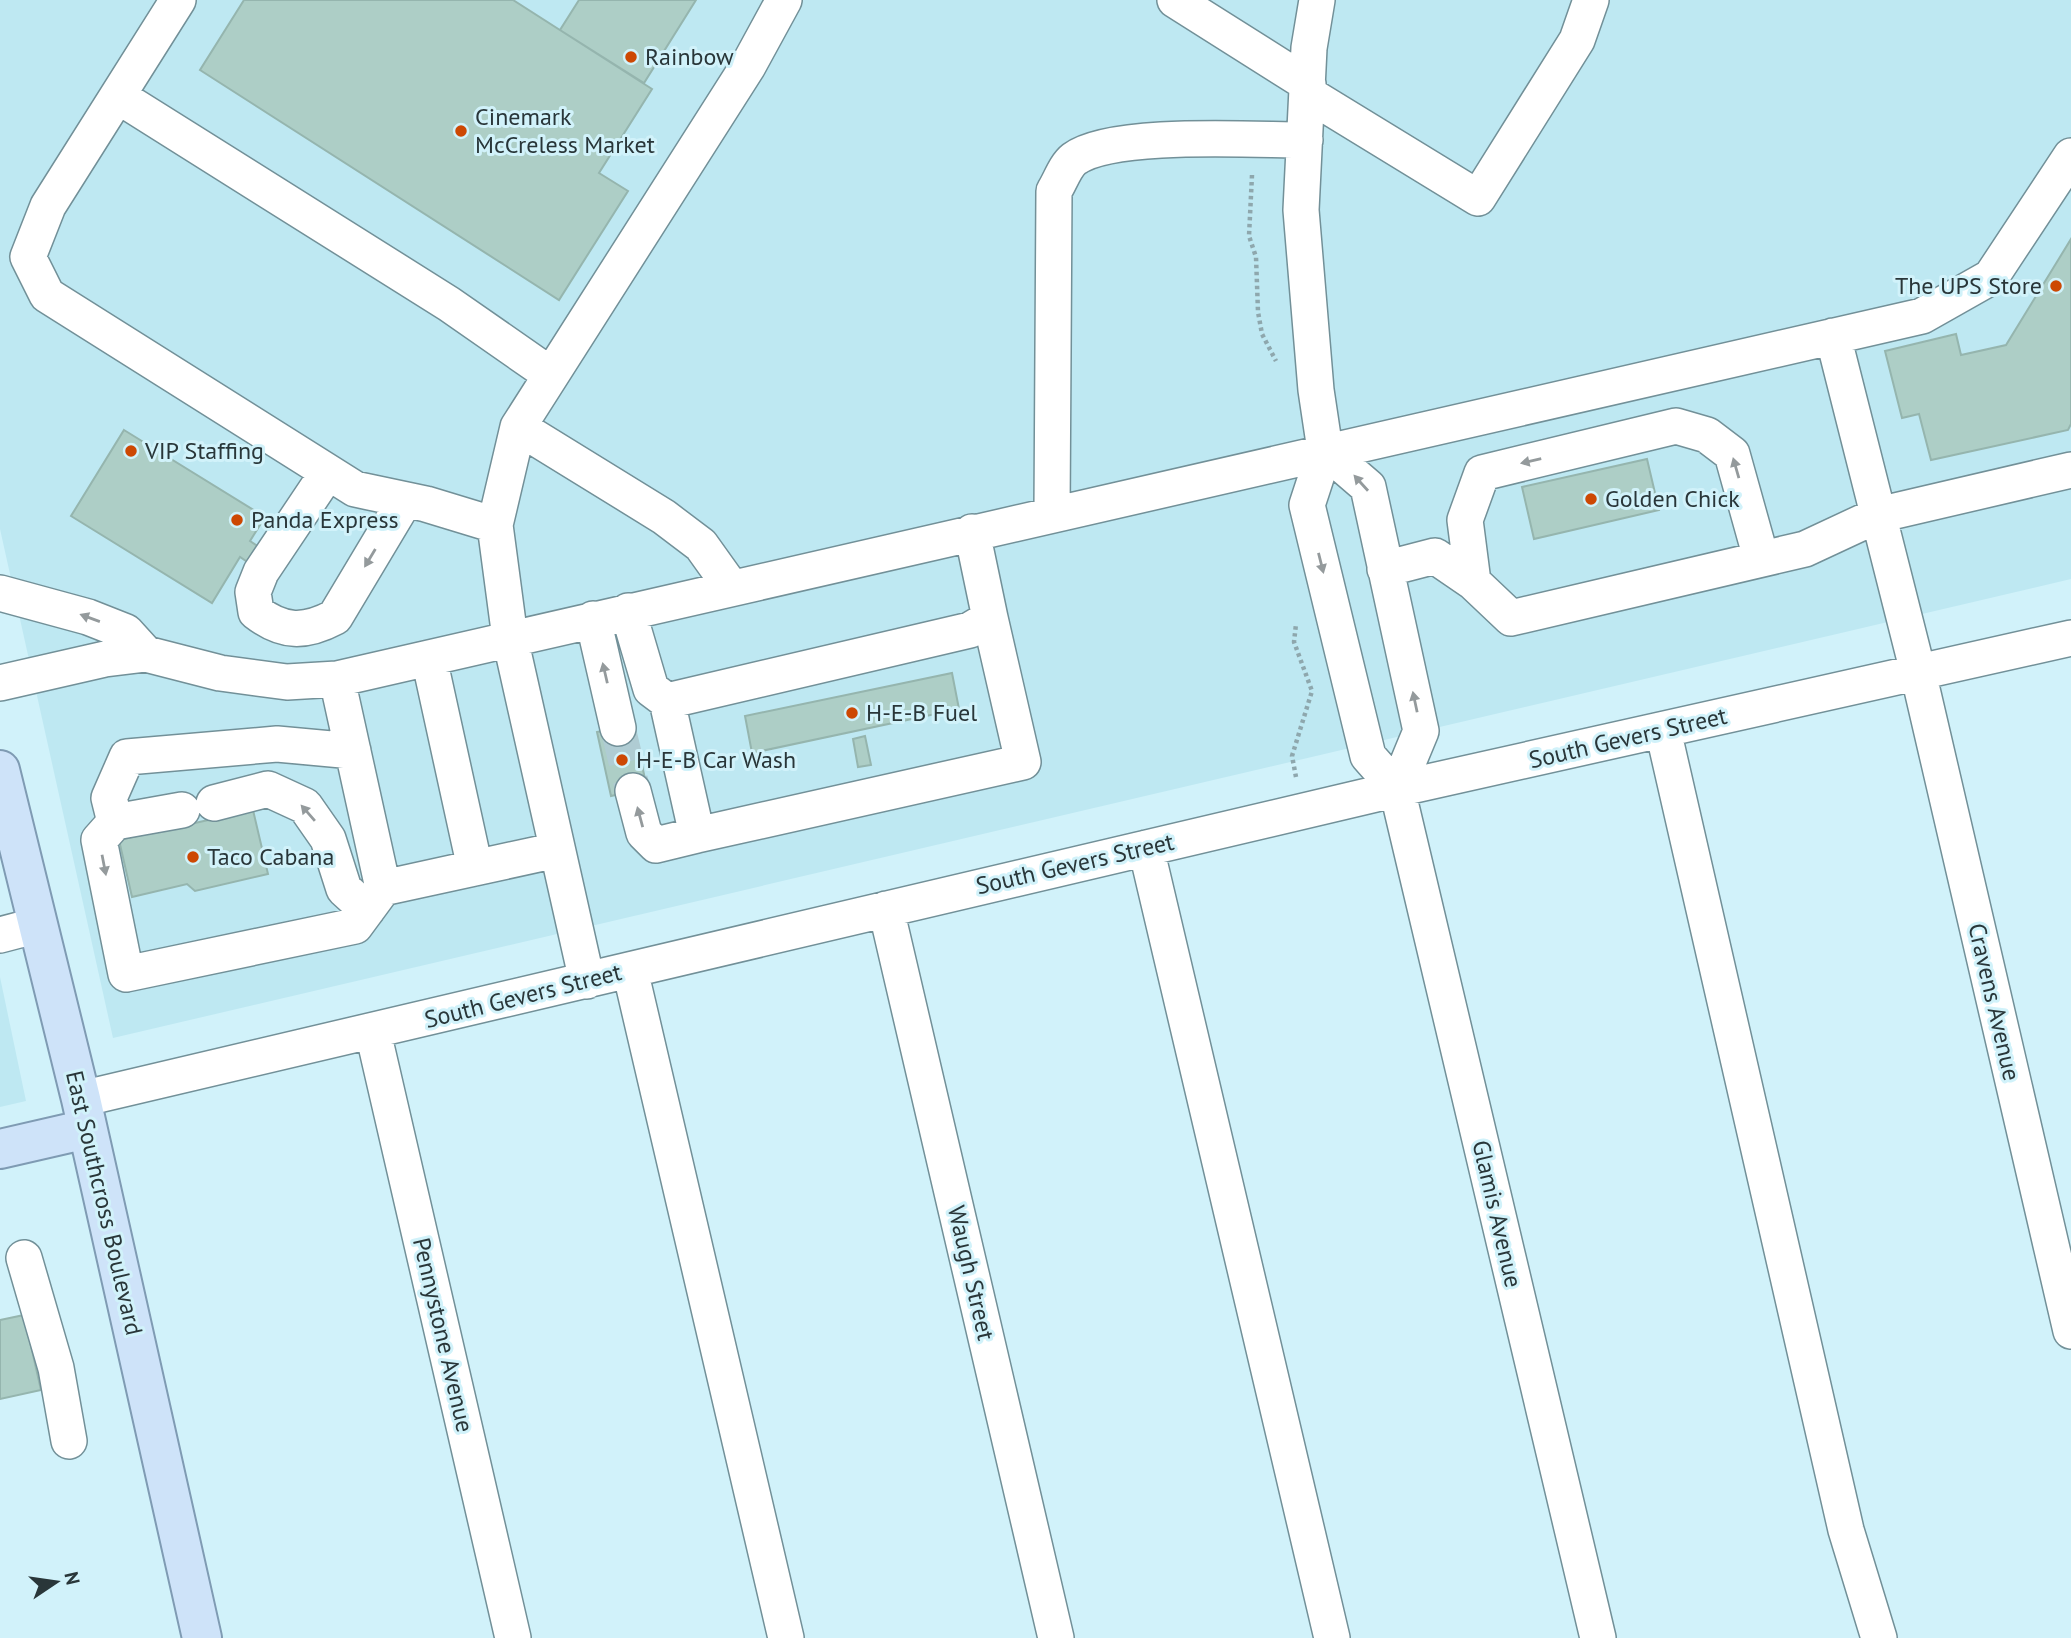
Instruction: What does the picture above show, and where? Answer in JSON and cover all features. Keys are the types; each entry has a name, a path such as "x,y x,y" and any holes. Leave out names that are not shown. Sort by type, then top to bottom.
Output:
{"main road":[{"name":"East Southcross Boulevard","path":"2,784 84,1114 202,1638"},
{"name":"South Gevers Street","path":"0,1149 84,1114"}],"street":[{"path":"178,0 48,206 28,257 47,295 355,489 495,525"},
{"path":"587,981 510,638 495,525 518,427 748,66 785,0"},
{"path":"1175,0 1478,198 1577,40 1591,0"},
{"path":"1317,0 1308,89 1301,210 1316,390 1325,450 1307,505 1368,756 1397,789 1421,732 1368,487 1325,450"},
{"path":"118,96 449,304 551,376"},
{"path":"1052,513 1054,191 1072,160 1100,146 1130,141 1305,140"},
{"path":"0,683 92,661 146,654 220,673 287,682 337,679 1325,450 1922,316 1991,277 2071,156"},
{"name":"Cravens Avenue","path":"1833,336 1918,672 2071,1331"},
{"path":"1473,582 1465,520 1482,473 1676,426 1707,435 1732,454 1760,558"},
{"path":"518,427 664,517 701,545 731,587"},
{"path":"1385,569 1435,556 1473,582 1511,618 1805,549 1878,515 2071,470"},
{"path":"328,472 261,572 253,592 256,612 272,624 291,630 316,627 335,617 405,500"},
{"path":"633,791 644,833 656,845 1023,762 972,531"},
{"path":"0,593 88,617 125,632 146,654"},
{"path":"628,611 651,689 667,701 696,835"},
{"path":"667,701 970,630 990,618"},
{"path":"593,619 618,727"},
{"name":"South Gevers Street","path":"84,1114 373,1032 630,970 1397,789 2071,638"},
{"path":"429,658 475,868"},
{"path":"337,679 353,751 375,899 355,926 126,974 99,840 115,822 268,789 305,806 328,839 344,889 375,899 475,868 557,850"},
{"path":"1662,730 1846,1530 1879,1638"},
{"path":"115,822 109,799 127,757 277,744 353,751"},
{"name":"Glamis Avenue","path":"1397,789 1598,1638"},
{"path":"1146,848 1332,1638"},
{"name":"Waugh Street","path":"886,909 1056,1638"},
{"path":"0,934 38,925"},
{"path":"630,970 786,1638"},
{"name":"Pennystone Avenue","path":"373,1032 513,1638"},
{"path":"24,1258 56,1368 69,1441"}],"path":[{"path":"1253,140 1250,236 1256,257 1258,312 1262,334 1279,366"},
{"path":"1296,778 1292,756 1311,691 1294,642 1297,620"}],"shaded area":[{"path":"0,0 2071,0 2071,579 113,1038 0,529"},
{"path":"0,977 26,1101 0,1107"}],"building":[{"name":"Cinemark McCreless Market","path":"244,0 513,0 652,89 599,173 628,191 559,300 200,70"},
{"name":"Rainbow","path":"579,0 696,0 644,83 560,30"},
{"path":"2071,239 2071,424 2068,430 1931,460 1919,414 1902,418 1885,351 1956,334 1961,355 2006,345"},
{"path":"124,430 265,517 250,541 259,547 249,563 240,557 212,603 71,516"},
{"name":"Golden Chick","path":"1647,459 1659,510 1534,539 1522,487"},
{"name":"H-E-B Fuel","path":"952,673 959,709 752,753 745,716"},
{"name":"H-E-B Car Wash","path":"633,724 647,788 611,796 597,732"},
{"path":"865,736 871,765 858,767 853,739"},
{"name":"Taco Cabana","path":"253,810 268,874 195,891 187,884 132,897 119,840"},
{"path":"24,1315 41,1390 0,1399 0,1320"}],"tunnel":[{"path":"618,728 633,791"}],"place":[{"name":"Rainbow","path":"631,57"},
{"name":"Cinemark McCreless Market","path":"461,131"},
{"name":"The UPS Store","path":"2056,286"},
{"name":"VIP Staffing","path":"131,451"},
{"name":"Golden Chick","path":"1591,499"},
{"name":"Panda Express","path":"237,520"},
{"name":"H-E-B Fuel","path":"852,713"},
{"name":"H-E-B Car Wash","path":"622,760"},
{"name":"Taco Cabana","path":"193,857"}]}
